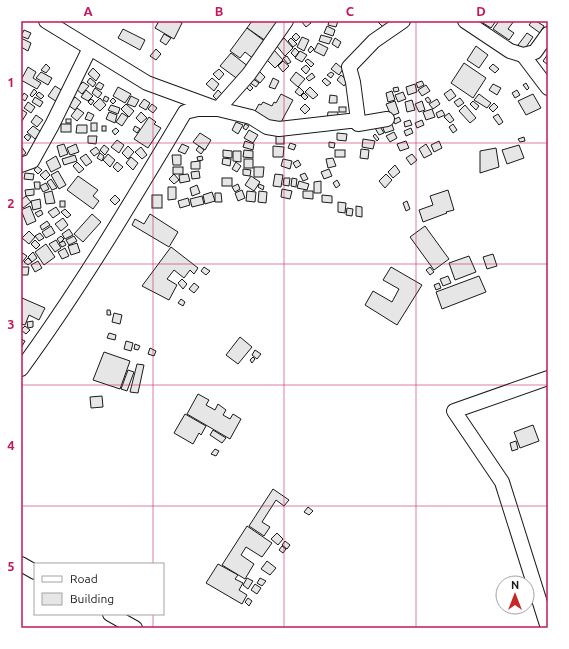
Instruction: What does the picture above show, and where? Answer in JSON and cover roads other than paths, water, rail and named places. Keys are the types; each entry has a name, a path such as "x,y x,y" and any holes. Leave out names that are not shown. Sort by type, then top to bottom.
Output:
{"street":[{"path":"46,21 147,83 218,109 251,117 267,127 279,129 358,120"},
{"path":"21,369 114,230 184,112 198,109 218,109 249,74 286,21"},
{"path":"387,119 358,124 353,82 349,67 374,41 403,21"},
{"path":"465,21 510,51 523,55 534,52 548,34"},
{"path":"21,165 32,161 52,125 90,48"},
{"path":"523,55 548,88"},
{"path":"548,378 454,411 502,482 548,628"},
{"path":"21,564 34,571"},
{"path":"111,620 135,628"}]}
